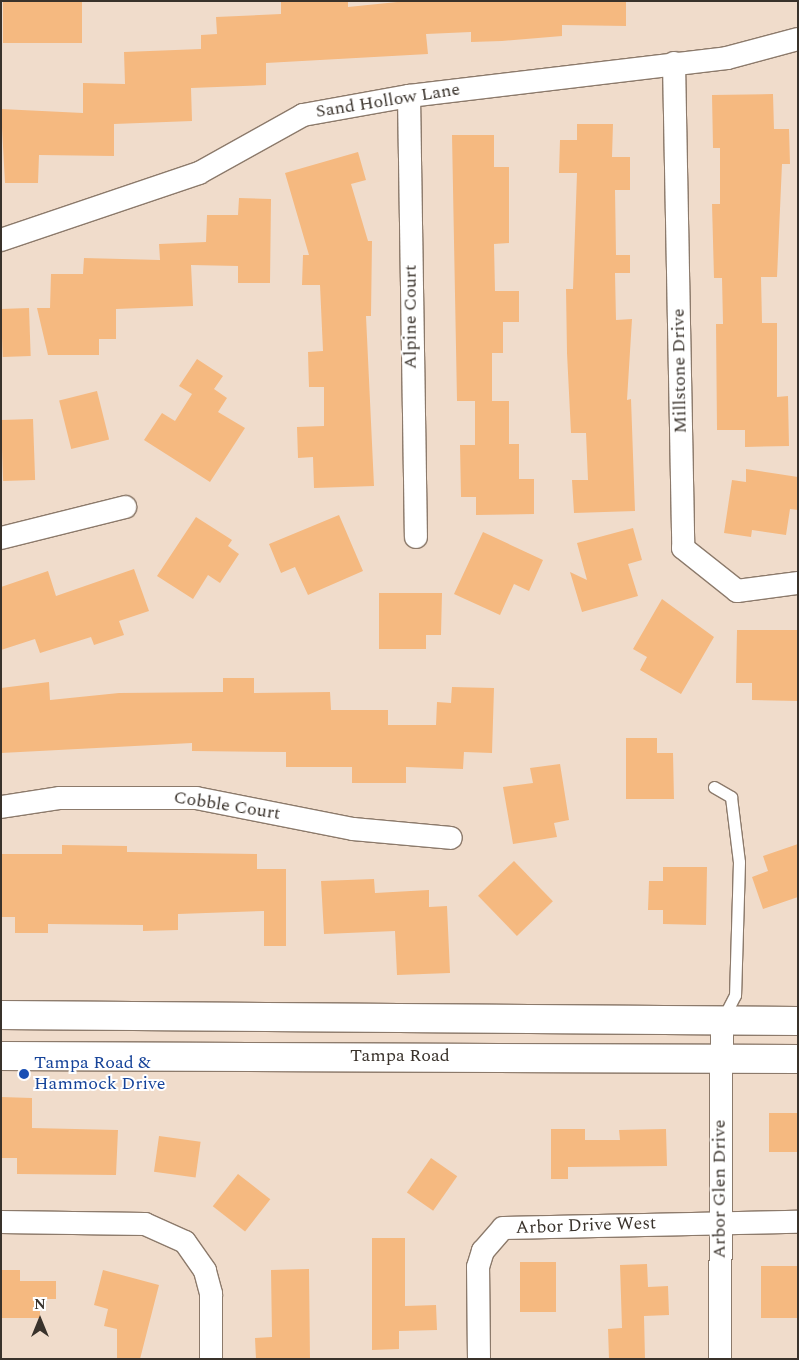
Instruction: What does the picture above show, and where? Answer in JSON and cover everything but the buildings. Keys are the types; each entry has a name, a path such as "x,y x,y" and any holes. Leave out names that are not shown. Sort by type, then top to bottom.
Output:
{"main road":[{"path":"1,1015 798,1021"},
{"name":"Tampa Road","path":"1,1056 798,1059"}],"street":[{"name":"Sand Hollow Lane","path":"1,240 199,174 303,115 409,96 727,58 798,39"},
{"name":"Millstone Drive","path":"674,63 684,548 737,591 798,583"},
{"name":"Alpine Court","path":"409,96 416,537"},
{"path":"1,538 125,507"},
{"name":"Cobble Court","path":"1,807 70,797 196,798 353,829 451,838"},
{"name":"Arbor Glen Drive","path":"720,1359 719,1222 722,1020"},
{"path":"1,1222 144,1224 185,1242 205,1271 211,1294 211,1359"},
{"name":"Arbor Drive West","path":"479,1359 478,1267 483,1250 503,1228 719,1222 798,1222"}],"lane":[{"path":"714,787 731,797 739,862 735,994 722,1020"}],"place":[{"name":"Tampa Road & Hammock Drive","path":"24,1074"}]}
